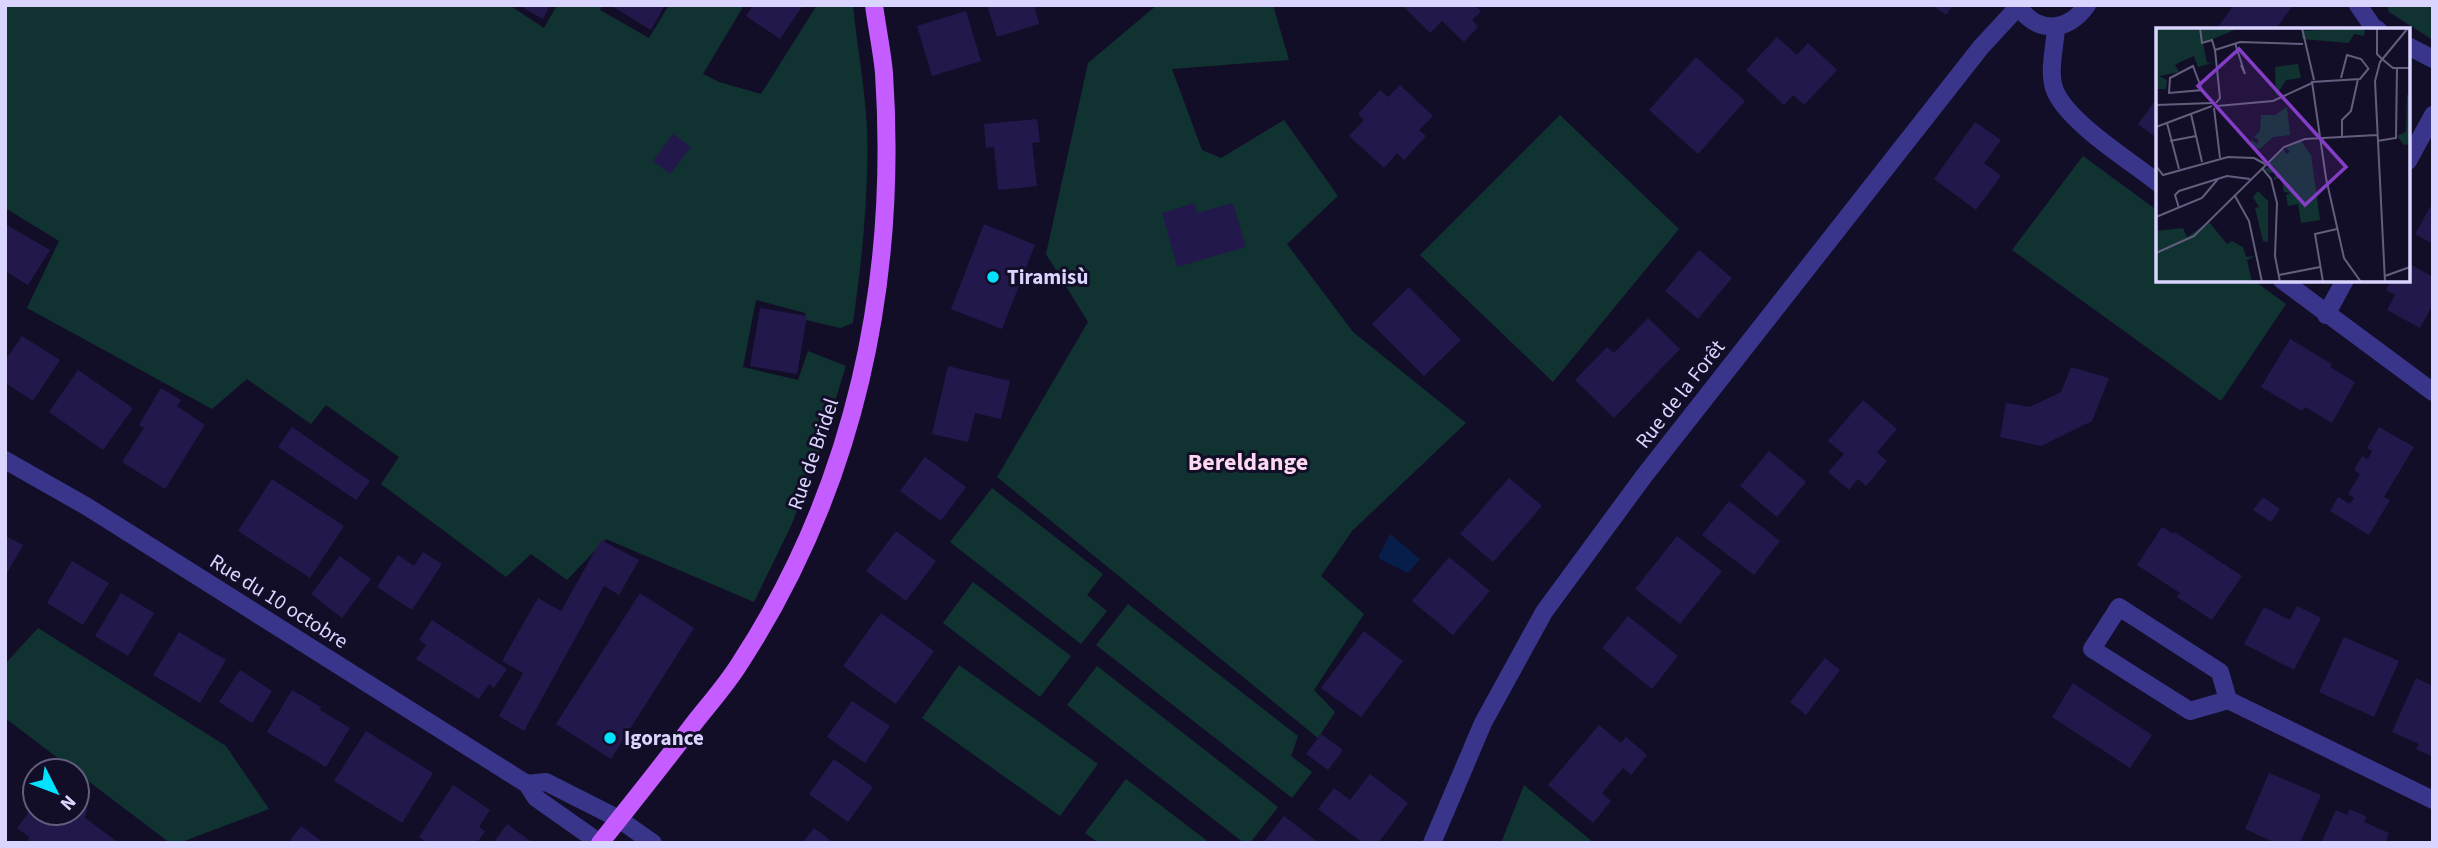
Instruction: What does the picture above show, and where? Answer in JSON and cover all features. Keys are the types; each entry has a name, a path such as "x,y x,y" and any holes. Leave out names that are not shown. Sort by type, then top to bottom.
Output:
{"main road":[{"name":"Rue de Bridel","path":"600,843 739,665 784,587 821,508 848,428 868,350 881,276 887,191 884,72 874,5"}],"street":[{"path":"2018,6 2034,23 2056,28 2074,21 2087,5"},
{"path":"2358,5 2375,28"},
{"name":"Rue de la Forêt","path":"1432,843 1482,723 1544,612 1661,455 1981,47 2018,6"},
{"path":"2056,28 2053,73 2056,92 2077,120 2156,181"},
{"path":"2410,47 2433,59"},
{"path":"2410,157 2433,115"},
{"path":"2285,282 2433,393"},
{"path":"2326,315 2344,282"},
{"name":"Rue du 10 octobre","path":"5,460 86,506 527,783 536,799 600,843"},
{"path":"2228,700 2220,672 2119,607 2092,649 2190,711 2228,700 2433,800"},
{"name":"Rue du 10 octobre","path":"527,783 546,782 619,819"},
{"path":"619,819 653,843"}],"green space":[{"path":"5,5 509,5 544,28 557,5 602,5 600,10 649,38 669,5 744,5 703,74 719,82 761,94 817,5 853,5 865,98 867,178 853,323 840,328 806,320 805,313 756,300 743,367 798,380 808,351 846,366 816,462 791,526 754,602 606,539 567,580 531,554 506,577 381,484 399,457 326,405 311,424 247,379 212,409 27,308 59,241 5,208"},
{"path":"1157,5 1273,5 1289,60 1172,69 1202,150 1221,158 1284,120 1338,196 1287,244 1353,332 1466,423 1352,531 1321,576 1364,614 1314,690 1335,712 1318,738 997,477 1088,322 1046,254 1088,63"},
{"path":"2387,5 2433,5 2433,40 2389,12"},
{"path":"1560,115 1679,229 1553,382 1420,255"},
{"path":"2083,156 2156,210 2156,282 2256,282 2286,304 2221,401 2012,250"},
{"path":"992,488 1103,574 1087,595 1107,611 1081,644 950,542"},
{"path":"973,582 1071,656 1040,697 943,623"},
{"path":"1128,604 1298,736 1291,756 1312,772 1292,798 1096,645"},
{"path":"38,628 226,746 269,809 179,843 170,843 91,783 91,757 56,757 5,718 5,664"},
{"path":"959,665 1098,764 1060,816 922,718"},
{"path":"1097,666 1278,807 1250,843 1244,843 1067,705"},
{"path":"1126,779 1210,843 1099,843 1085,833"},
{"path":"1524,785 1594,843 1501,843"}],"water":[{"path":"1390,534 1420,559 1408,573 1378,558"}],"building":[{"path":"518,5 550,5 543,19"},
{"path":"610,5 665,5 651,30"},
{"path":"753,5 803,5 780,39 746,16"},
{"path":"987,5 1034,5 1039,24 997,37"},
{"path":"1402,5 1475,5 1481,11 1472,20 1478,27 1464,42 1442,21 1430,33"},
{"path":"1932,5 1953,5 1946,15"},
{"path":"2234,5 2293,5 2276,28 2218,27"},
{"path":"966,11 981,61 932,76 917,26"},
{"path":"1777,37 1797,55 1808,43 1837,70 1804,105 1793,95 1784,105 1746,70"},
{"path":"1696,57 1745,101 1698,154 1649,110"},
{"path":"1400,85 1433,116 1419,130 1426,136 1404,160 1397,153 1384,168 1349,136 1364,120 1358,114 1380,90 1388,97"},
{"path":"2156,100 2156,138 2138,124"},
{"path":"1037,119 1040,142 1032,143 1037,186 998,190 994,147 986,148 984,124"},
{"path":"1975,122 2001,140 1984,163 2001,176 1976,210 1934,179"},
{"path":"673,134 691,147 670,174 653,161"},
{"path":"2433,202 2433,244 2415,234"},
{"path":"1195,203 1197,213 1233,203 1246,247 1177,267 1162,213"},
{"path":"5,224 50,250 28,285 5,271"},
{"name":"Tiramisù","path":"984,224 1035,245 1002,329 951,309"},
{"path":"1699,250 1732,278 1698,319 1665,291"},
{"path":"2410,264 2433,277 2433,304 2420,328 2387,310 2395,295 2386,290 2390,282 2410,282"},
{"path":"1409,287 1461,340 1424,376 1372,324"},
{"path":"760,308 807,316 797,374 750,366"},
{"path":"1648,318 1680,349 1614,418 1575,380 1607,347 1614,353"},
{"path":"22,336 60,360 33,401 5,383 5,361"},
{"path":"2290,339 2332,364 2330,367 2355,382 2332,423 2305,407 2302,411 2261,387"},
{"path":"948,366 1010,381 1001,419 975,413 968,442 932,434"},
{"path":"2071,367 2109,378 2092,421 2041,446 2000,437 2006,403 2030,407 2061,392"},
{"path":"78,370 133,408 103,450 49,412"},
{"path":"161,388 181,400 177,406 205,425 165,489 122,462 144,428 139,425"},
{"path":"1863,400 1897,429 1877,452 1887,461 1866,486 1858,479 1849,490 1828,472 1844,454 1828,441"},
{"path":"292,427 370,481 356,500 278,447"},
{"path":"2379,427 2414,447 2384,497 2390,500 2369,535 2330,511 2338,497 2350,504 2354,498 2348,494 2360,474 2354,470 2362,456 2368,459 2372,451 2367,448"},
{"path":"1769,451 1806,482 1777,517 1740,486"},
{"path":"925,457 966,487 941,521 900,491"},
{"path":"1509,478 1542,506 1493,562 1460,534"},
{"path":"272,479 344,526 310,578 238,531"},
{"path":"2263,497 2280,509 2271,522 2253,510"},
{"path":"1729,501 1780,541 1754,575 1702,535"},
{"path":"2162,527 2174,534 2175,532 2242,576 2212,620 2177,597 2180,593 2137,565"},
{"path":"896,531 936,561 906,601 866,571"},
{"path":"5,536 23,545 5,577"},
{"path":"1677,536 1722,571 1680,624 1635,589"},
{"path":"601,540 639,560 619,595 604,586 524,731 499,716 523,673 502,661 538,598 561,611"},
{"path":"423,552 442,564 412,610 377,587 398,555 414,566"},
{"path":"340,556 371,579 342,618 311,594"},
{"path":"1449,557 1490,591 1453,635 1412,601"},
{"path":"72,561 109,583 83,625 47,603"},
{"path":"121,593 154,613 128,656 95,636"},
{"path":"640,593 694,628 611,759 556,724"},
{"path":"2297,606 2321,618 2294,670 2244,644 2264,607 2290,620"},
{"path":"881,613 934,651 896,704 843,666"},
{"path":"1628,616 1678,656 1652,689 1602,648"},
{"path":"432,620 507,669 494,688 489,684 479,699 416,659 426,645 419,640"},
{"path":"1364,631 1403,661 1361,717 1321,688"},
{"path":"179,632 226,660 200,703 153,675"},
{"path":"2344,637 2399,661 2374,717 2319,692"},
{"path":"1825,658 1840,670 1806,715 1790,702"},
{"path":"240,670 272,691 252,723 219,702"},
{"path":"2416,678 2433,686 2433,757 2416,749 2419,744 2392,732"},
{"path":"2073,683 2152,735 2130,768 2052,717"},
{"path":"292,690 350,728 326,767 267,732"},
{"path":"852,701 890,726 865,763 827,737"},
{"path":"1599,725 1621,743 1626,737 1647,755 1631,775 1623,768 1602,793 1611,801 1593,823 1548,785"},
{"path":"366,731 433,773 402,823 334,781"},
{"path":"1321,734 1343,750 1328,770 1306,754"},
{"path":"834,759 873,787 848,822 809,794"},
{"path":"2269,773 2321,795 2300,843 2276,843 2245,829"},
{"path":"1370,774 1408,803 1378,843 1363,843 1318,809 1334,788 1350,800"},
{"path":"453,785 490,810 479,827 485,831 477,843 428,843 419,837"},
{"path":"2350,809 2367,817 2364,822 2389,833 2385,843 2321,843 2336,810 2347,815"},
{"path":"1284,816 1319,843 1263,843"},
{"path":"91,822 119,843 28,843 29,837 17,828 21,823 21,827 91,827"},
{"path":"507,824 533,843 493,843"},
{"path":"301,826 324,843 288,843"},
{"path":"814,828 834,843 802,843"}],"place":[{"name":"Tiramisù","path":"993,277"},
{"name":"Igorance","path":"610,738"}],"district":[{"name":"Bereldange","path":"1248,462"}]}
